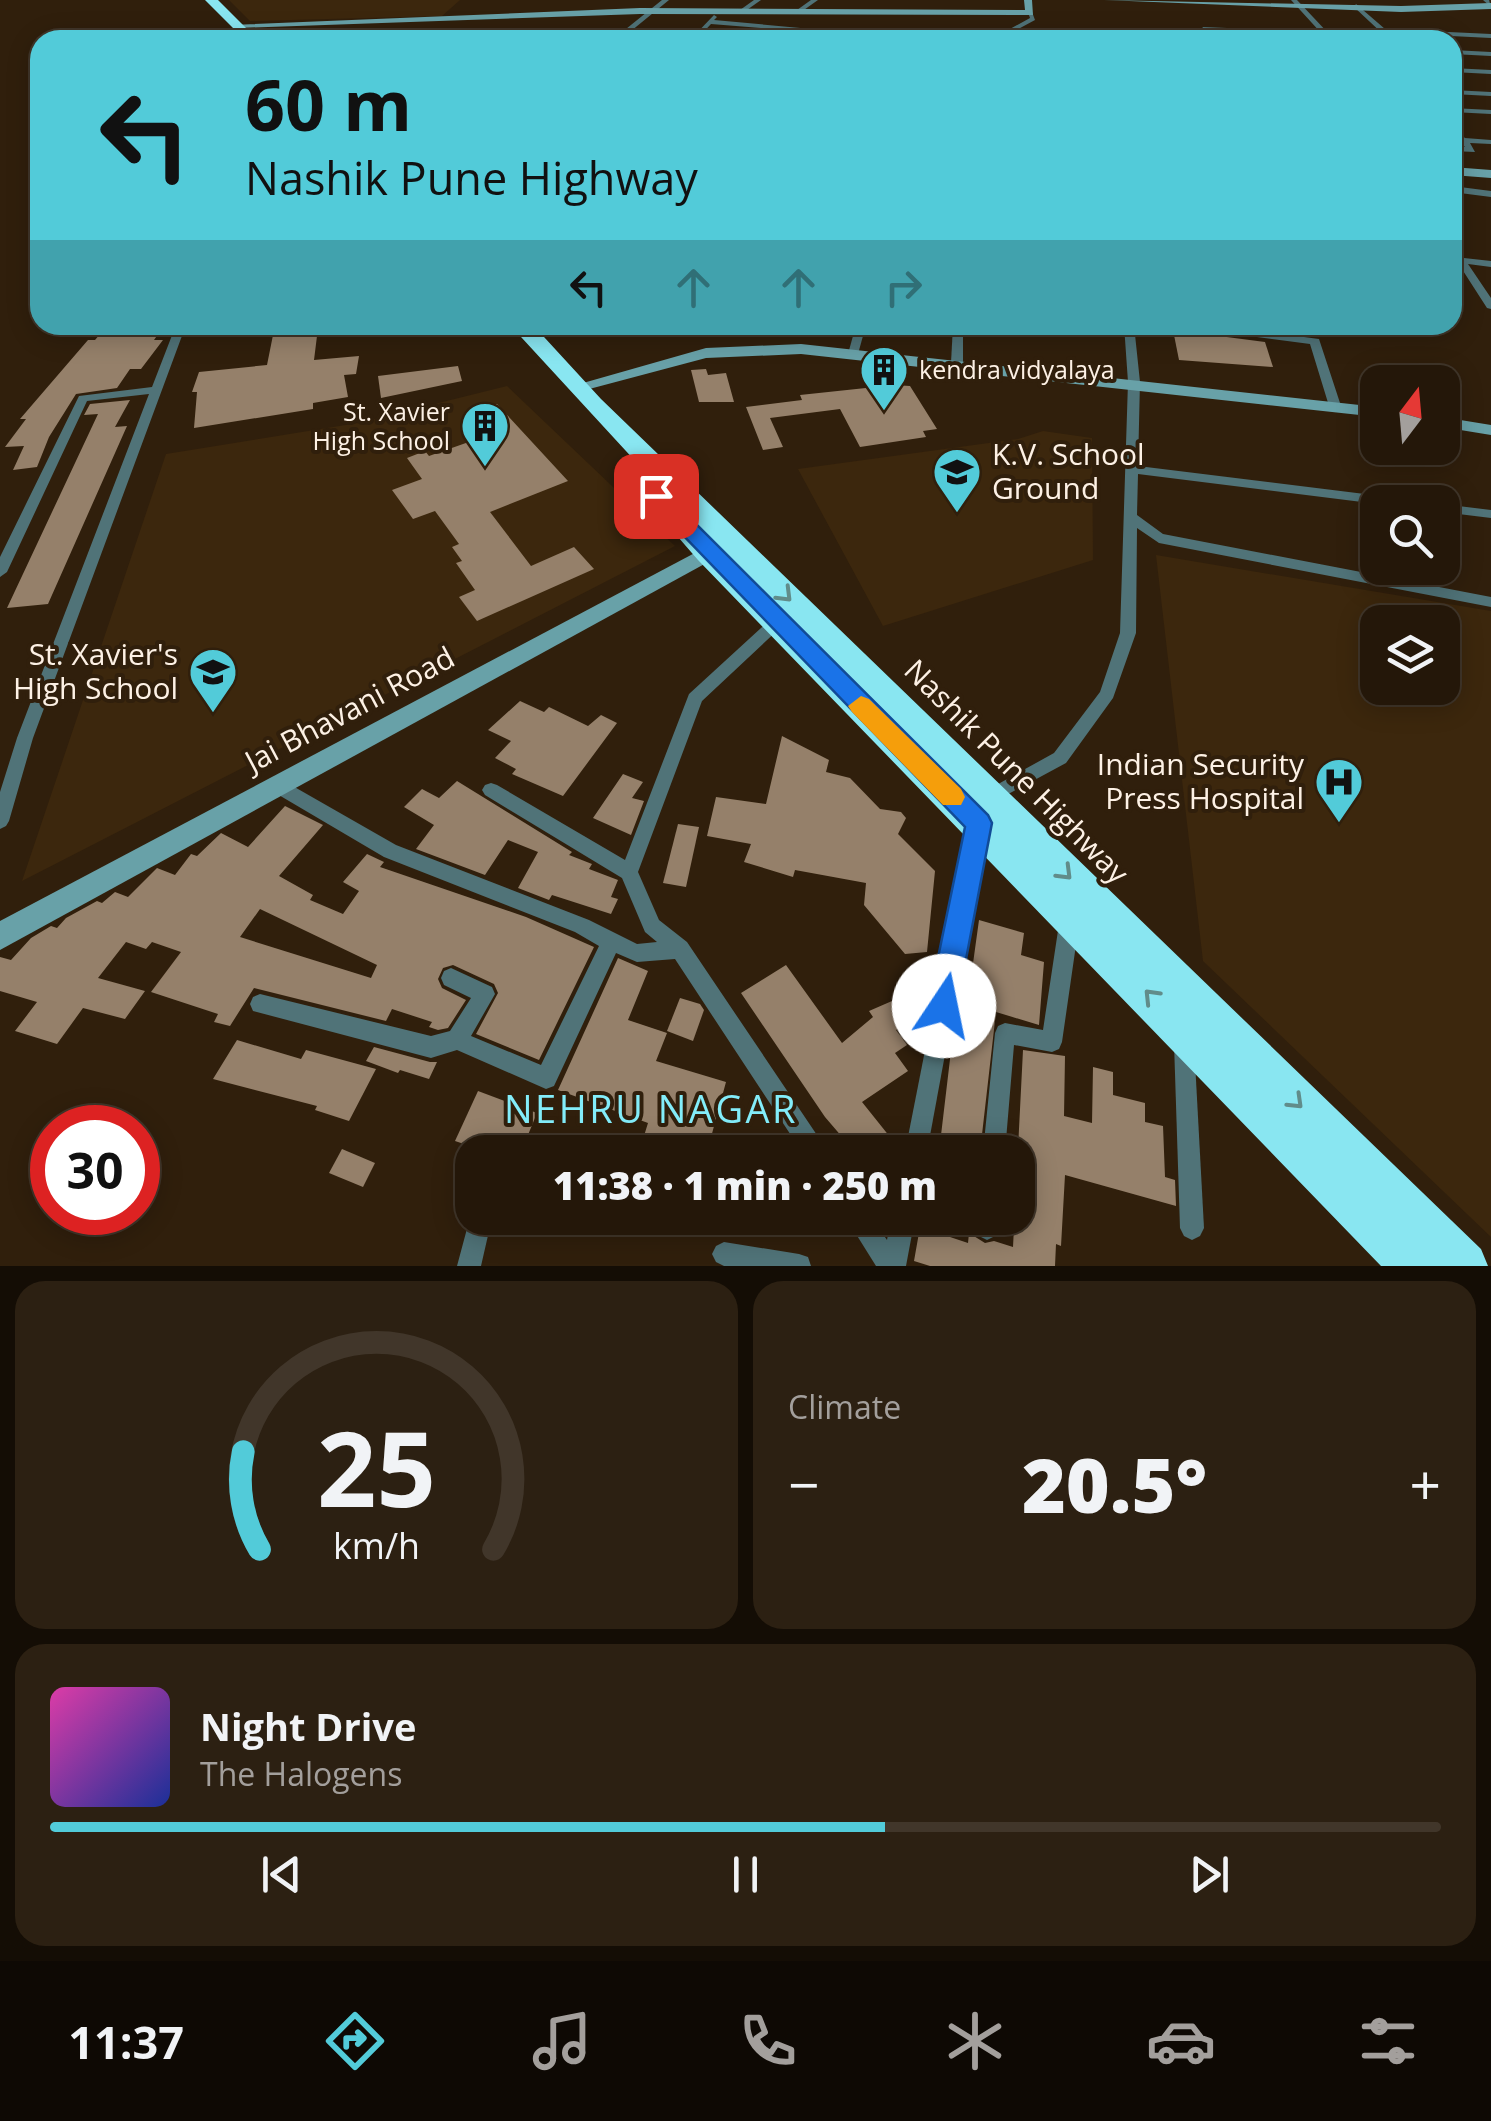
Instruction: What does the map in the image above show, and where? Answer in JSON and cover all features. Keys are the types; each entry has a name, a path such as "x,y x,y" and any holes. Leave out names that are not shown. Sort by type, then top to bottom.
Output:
{"highway":[{"path":"202,0 231,30"},
{"path":"211,0 241,30"},
{"name":"Nashik Pune Highway","path":"510,335 984,811 1071,915 1415,1266"},
{"name":"Nashik Pune Highway","path":"530,335 719,547 777,622 984,811 1464,1266"}],"main road":[{"path":"459,18 477,0"},
{"path":"236,25 649,11 1030,13 1028,0"},
{"path":"1108,0 1356,6 1489,4"},
{"path":"1462,172 1491,174"},
{"path":"578,387 706,353 761,348 1134,382 1360,409"},
{"path":"1460,425 1491,430"},
{"name":"Jai Bhavani Road","path":"0,936 719,547"}],"street":[{"path":"628,30 666,0"},
{"path":"742,11 758,0"},
{"path":"800,11 815,0"},
{"path":"1296,2 1322,30"},
{"path":"1356,6 1383,30"},
{"path":"702,30 720,10"},
{"path":"1012,30 1033,19 1030,13"},
{"path":"473,30 476,18"},
{"path":"710,22 820,30"},
{"path":"755,30 758,26"},
{"path":"1203,30 1201,26 1241,30"},
{"path":"1462,34 1491,36"},
{"path":"1462,53 1491,54"},
{"path":"1462,71 1491,72"},
{"path":"1462,95 1491,94"},
{"path":"1462,106 1466,110"},
{"path":"1462,110 1491,112"},
{"path":"1462,140 1491,142"},
{"path":"1462,140 1472,150 1462,150"},
{"path":"1462,190 1491,194"},
{"path":"1462,260 1491,264"},
{"path":"1462,266 1491,306"},
{"path":"0,821 25,738 177,335"},
{"path":"853,354 858,335"},
{"path":"958,335 958,364"},
{"path":"919,1135 984,811 1060,758 1107,694 1128,633 1134,382 1130,335"},
{"path":"1268,335 1315,341 1336,406"},
{"path":"0,572 83,398 156,390"},
{"path":"1132,469 1360,497"},
{"path":"1460,510 1491,514"},
{"path":"1130,516 1159,538 1491,602"},
{"path":"629,872 695,698 777,622"},
{"path":"278,786 390,851 582,926 623,950 652,955 680,949"},
{"path":"490,790 629,872 652,926 680,949 804,1135"},
{"path":"996,1135 1005,1033 1052,1042 1071,915"},
{"path":"260,1004 431,1047 456,1040 546,1078 610,942"},
{"path":"452,978 486,994 456,1040"},
{"path":"1184,1029 1192,1228"},
{"path":"469,1266 476,1235"},
{"path":"870,1235 892,1266"},
{"path":"892,1266 899,1235"},
{"path":"724,1254 800,1266"}],"shaded area":[{"path":"229,0 460,0 442,16 250,21"},
{"name":"St. Xavier's High School","path":"507,386 675,546 22,881 166,454 358,423"},
{"name":"K.V. School Ground","path":"1043,431 1092,438 1093,560 883,626 798,469 1018,439"},
{"name":"Indian Security Press Hospital","path":"1156,555 1455,605 1360,605 1360,705 1460,705 1460,606 1491,611 1491,1237 1203,961"}],"building":[{"path":"99,335 157,335 154,340 163,340 141,369 130,369 117,388 76,394 49,437 37,467 13,470 24,446 5,447 26,419 20,419 88,340"},
{"path":"273,335 317,335 314,360 359,356 356,374 344,375 348,397 313,403 313,409 194,428 197,392 192,392 199,372 267,365"},
{"path":"1174,335 1211,335 1265,342 1273,367 1179,360"},
{"path":"458,366 462,381 381,398 378,376"},
{"path":"706,369 708,375 726,373 734,402 699,402 691,370"},
{"name":"kendra vidyalaya","path":"910,386 937,429 923,431 926,437 860,447 840,409 770,418 783,447 763,450 746,407 802,400 800,395"},
{"path":"130,400 115,427 127,426 48,604 7,608 98,414 84,415 90,404"},
{"path":"497,404 568,481 490,512 531,566 574,547 594,569 477,621 459,597 475,590 456,563 462,561 452,547 459,544 435,511 413,519 392,490 422,479 407,458 425,451 429,456 500,431 481,410"},
{"path":"520,701 544,712 549,707 588,726 601,715 617,723 563,796 512,774 516,769 495,758 511,741 488,730"},
{"path":"782,736 829,760 826,772 850,778 880,809 901,812 906,818 898,834 935,871 927,952 905,954 864,905 866,883 795,870 793,877 744,862 751,844 707,836 716,797 766,804"},
{"path":"623,774 643,782 632,798 644,801 631,835 593,818"},
{"path":"457,781 572,852 569,855 592,864 589,869 618,880 611,897 618,899 611,914 552,895 549,900 518,888 538,852 508,840 485,875 416,849 434,825 404,807 422,789 439,798"},
{"path":"285,806 323,825 279,876 313,895 310,900 343,914 359,891 343,882 367,854 384,862 380,867 526,917 594,947 539,1060 476,1034 498,993 494,984 453,965 443,968 438,979 442,988 466,1000 448,1028 429,1027 432,1022 392,1009 386,1021 254,988 230,1026 214,1022 218,1014 151,992 181,952 152,942 146,949 126,942 98,978 145,991 125,1019 83,1008 57,1044 15,1031 37,1002 0,991 0,957 11,960 31,938 51,926 57,928 66,918 97,901 102,903 115,892 128,897 157,868 175,875 191,854 197,856 221,833 248,847","holes":["260,909 377,965 371,978 240,937"]},
{"path":"678,824 699,827 686,887 663,883"},
{"path":"979,920 1024,933 1021,955 1044,962 1039,1025 996,1012 982,1135 941,1135 957,1012 966,1014"},
{"path":"618,958 648,971 628,1020 667,1033 656,1061 726,1082 712,1135 644,1135 648,1123 558,1090"},
{"path":"786,965 842,1043 873,1017 869,1011 892,1001 914,1017 896,1030 907,1045 895,1053 908,1071 862,1102 888,1135 840,1135 741,993"},
{"path":"680,998 700,1004 704,1010 693,1041 667,1031"},
{"path":"237,1040 301,1059 306,1050 376,1069 349,1121 315,1110 317,1106 213,1079"},
{"path":"374,1047 437,1062 429,1079 400,1070 398,1073 366,1061"},
{"path":"1023,1050 1065,1056 1064,1116 1092,1123 1093,1067 1113,1072 1113,1095 1145,1103 1145,1122 1163,1126 1165,1177 1175,1180 1176,1206 1065,1175 1061,1246 1056,1244 1055,1266 930,1266 914,1261 919,1235 944,1235 968,1243 969,1235 972,1235 985,1243 994,1241 1013,1247 1014,1235 1035,1235 1035,1135 1019,1135"},
{"path":"478,1091 537,1113 528,1135 458,1135"},
{"path":"342,1149 375,1163 363,1187 329,1173"}],"slow traffic":[{"path":"861,706 952,797"}],"place":[{"name":"kendra vidyalaya","path":"884,412"},
{"name":"St. Xavier High School","path":"485,468"},
{"name":"K.V. School Ground","path":"957,514"},
{"name":"St. Xavier's High School","path":"213,714"},
{"name":"Indian Security Press Hospital","path":"1339,824"}],"district":[{"name":"NEHRU NAGAR","path":"651,1110"}],"route":[{"path":"656,496 708,553 979,823 944,1006"}]}
